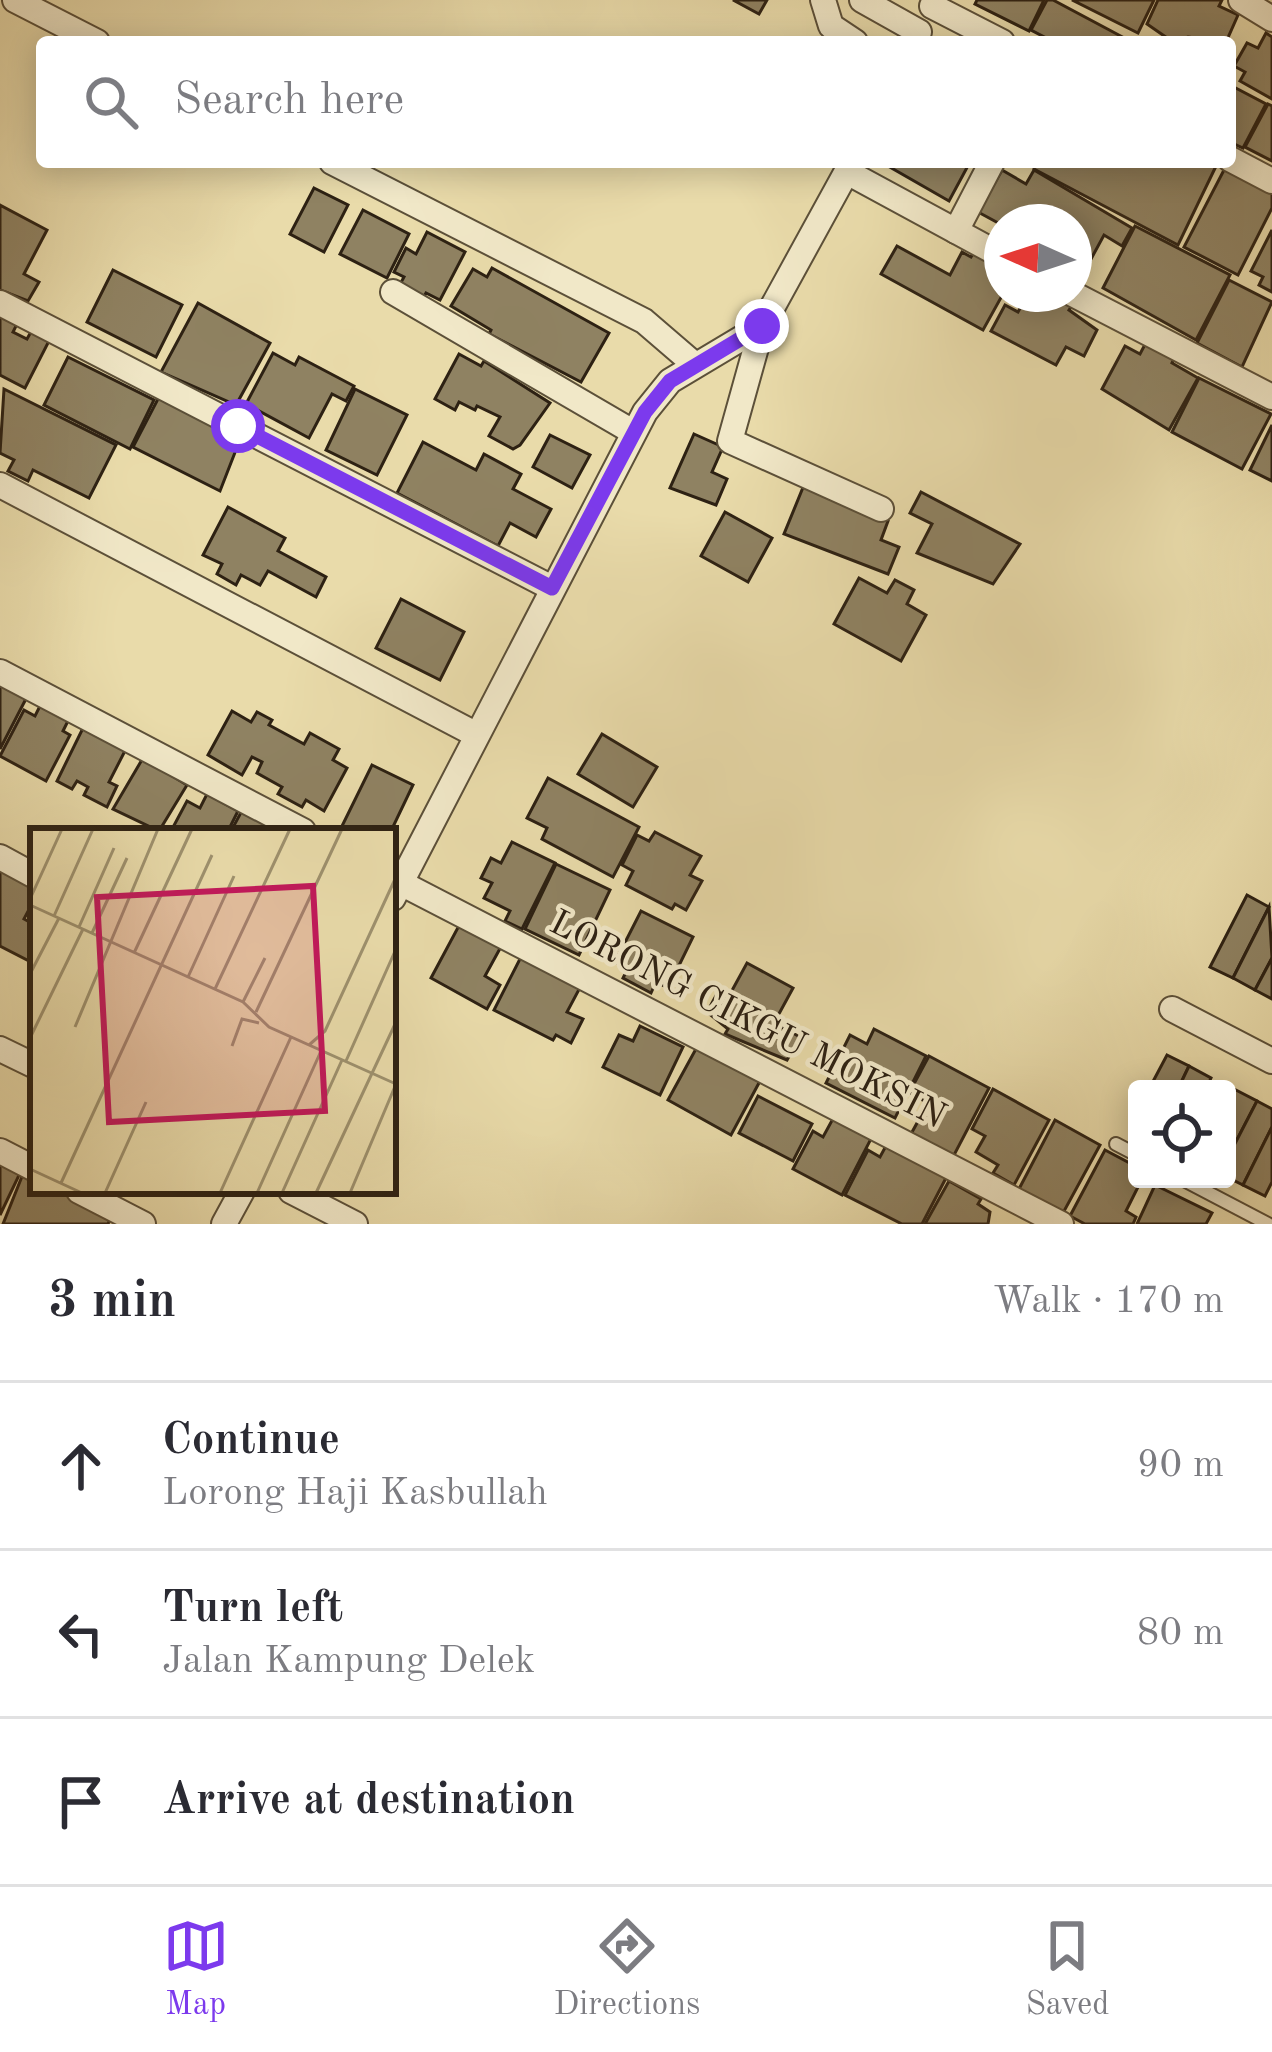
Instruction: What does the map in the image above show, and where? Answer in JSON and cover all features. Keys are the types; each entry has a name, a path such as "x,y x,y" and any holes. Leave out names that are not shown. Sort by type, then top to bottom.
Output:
{"street":[{"path":"15,0 85,36"},
{"path":"823,0 832,26 846,36"},
{"path":"862,0 915,36"},
{"path":"1241,0 1272,19"},
{"path":"917,36 934,3 992,36"},
{"path":"1236,162 1272,181"},
{"path":"344,168 644,321 694,364"},
{"path":"849,168 762,326 730,441 881,509"},
{"path":"852,168 984,246"},
{"path":"956,231 989,168"},
{"path":"392,292 632,432"},
{"path":"0,303 552,588"},
{"path":"1092,304 1272,397"},
{"path":"396,887 632,432 670,381 762,326"},
{"path":"0,485 475,734"},
{"path":"0,672 297,828"},
{"path":"0,857 30,873"},
{"name":"LORONG CIKGU MOKSIN","path":"396,887 1060,1224"},
{"path":"1172,1009 1272,1061"},
{"path":"0,1048 30,1063"},
{"path":"0,1150 30,1166"},
{"path":"85,1194 143,1224"},
{"path":"224,1224 240,1194"},
{"path":"297,1194 355,1224"}],"lane":[{"path":"1116,1144 1128,1150"},
{"path":"1199,1188 1268,1224"}],"building":[{"path":"733,0 767,0 759,14"},
{"path":"977,0 1044,0 1029,31 975,4"},
{"path":"1047,0 1053,0 1121,36 1042,36 1031,30"},
{"path":"1072,0 1154,0 1138,33"},
{"path":"1158,0 1222,0 1219,6 1238,15 1229,36 1164,36 1147,24"},
{"path":"1266,33 1272,37 1272,99 1240,81 1245,72 1236,67 1247,43 1258,48"},
{"path":"1236,88 1266,104 1243,148 1236,145"},
{"path":"1268,104 1272,106 1272,161 1245,147"},
{"path":"891,168 967,168 949,201"},
{"path":"1034,168 1215,168 1178,245"},
{"path":"1225,168 1272,193 1272,208 1238,275 1184,247"},
{"path":"1002,170 1026,184 1034,170 1091,204 984,204 984,215 978,212"},
{"path":"314,188 348,205 324,252 290,234"},
{"path":"1092,204 1132,228 1122,246 1104,235 1092,257"},
{"path":"0,205 47,230 24,274 39,282 28,301 0,290"},
{"path":"363,210 409,234 387,278 340,254"},
{"path":"1135,226 1230,275 1196,340 1103,288"},
{"path":"1272,230 1272,292 1259,285 1263,277 1251,271"},
{"path":"427,232 465,252 440,300 426,293 422,300 398,288 404,277 394,272 406,248 416,254"},
{"path":"897,246 950,275 962,252 971,257 977,247 984,251 984,312 993,312 983,330 881,274"},
{"path":"492,268 609,333 581,382 489,334 491,330 451,306 473,269 487,277"},
{"path":"113,270 182,305 156,357 87,322"},
{"path":"1229,280 1272,302 1242,367 1197,343"},
{"path":"198,303 270,343 236,405 161,372"},
{"path":"1001,312 1072,312 1097,330 1084,356 1066,347 1056,365 991,331"},
{"path":"0,313 18,322 13,332 27,339 32,330 50,339 25,388 0,375"},
{"path":"1150,335 1178,351 1172,363 1198,378 1169,430 1102,389 1125,346 1140,354"},
{"path":"273,353 295,365 299,357 354,386 346,401 332,394 309,438 246,404"},
{"path":"459,354 481,366 484,361 550,403 520,445 513,449 489,436 500,417 459,402 455,410 435,399"},
{"path":"68,357 154,400 130,449 44,405"},
{"path":"1199,378 1271,414 1242,469 1172,432"},
{"path":"4,389 116,445 89,498 33,470 28,481 8,471 14,460 0,453"},
{"path":"355,389 407,415 377,475 326,450"},
{"path":"159,397 241,437 220,491 133,447"},
{"path":"1272,425 1272,481 1250,470"},
{"path":"694,434 723,447 712,472 727,479 716,505 670,488"},
{"path":"550,435 590,455 572,488 533,467"},
{"path":"423,442 476,470 484,454 521,474 513,489 551,509 536,537 510,523 498,546 397,493"},
{"path":"804,485 888,521 881,540 899,547 888,574 784,534"},
{"path":"921,492 1020,544 993,584 917,553 932,524 910,513"},
{"path":"228,507 285,538 278,551 326,577 316,597 268,571 260,585 241,575 236,585 217,574 222,564 203,555"},
{"path":"725,512 772,538 748,582 701,556"},
{"path":"859,578 887,593 895,580 914,590 907,604 926,615 901,661 834,624"},
{"path":"401,599 464,632 440,680 376,648"},
{"path":"0,681 30,691 0,749"},
{"path":"42,702 70,717 63,731 70,735 46,781 0,756 24,710 35,716"},
{"path":"232,711 251,722 257,712 272,720 269,725 304,744 310,733 339,749 333,760 347,768 324,811 306,800 302,807 278,794 282,787 257,773 262,762 252,757 242,775 208,755"},
{"path":"84,726 127,747 109,782 117,786 107,807 84,795 88,787 77,781 72,789 57,781"},
{"path":"602,734 657,767 633,807 578,774"},
{"path":"143,758 187,785 161,828 113,809"},
{"path":"372,765 413,785 392,828 342,826"},
{"path":"548,778 639,827 613,877 542,839 547,828 527,818"},
{"path":"207,794 238,811 230,828 173,828 187,801 200,808"},
{"path":"245,805 283,828 233,828"},
{"path":"655,832 701,856 690,875 702,881 686,910 675,904 672,909 626,885 633,871 622,865 637,835 649,841"},
{"path":"512,842 555,863 522,929 505,921 510,911 484,898 492,883 481,878 491,858 501,863"},
{"path":"556,864 610,890 579,955 525,929"},
{"path":"0,867 30,882 30,908 24,919 30,922 30,961 0,946"},
{"path":"1247,895 1269,907 1233,978 1210,967"},
{"path":"1269,907 1272,958 1255,990 1233,978"},
{"path":"641,911 693,937 668,988 656,982 651,993 623,978 628,968 615,962"},
{"path":"462,920 503,943 485,976 500,985 487,1009 431,978"},
{"path":"524,951 583,982 567,1012 583,1019 571,1043 556,1035 553,1040 494,1010"},
{"path":"1272,958 1272,999 1255,990"},
{"path":"747,963 793,988 774,1023 800,1037 787,1060 725,1034 728,1029 707,1012 719,990 729,996"},
{"path":"640,1026 683,1047 660,1095 603,1067 619,1035 633,1041"},
{"path":"874,1029 926,1056 895,1118 826,1083 850,1035 867,1044"},
{"path":"697,1047 760,1081 731,1135 668,1100"},
{"path":"1167,1055 1189,1066 1182,1080 1154,1080"},
{"path":"929,1056 989,1088 953,1157 911,1134 928,1103 909,1093"},
{"path":"1189,1066 1211,1078 1210,1080 1182,1080"},
{"path":"993,1089 1049,1120 1014,1185 993,1173 998,1165 976,1152 985,1136 972,1129"},
{"path":"1236,1090 1257,1101 1236,1142"},
{"path":"758,1096 812,1124 793,1161 739,1133"},
{"path":"1257,1101 1272,1109 1272,1127 1243,1185 1236,1182 1236,1142"},
{"path":"835,1115 873,1135 842,1195 793,1169 813,1131 823,1137"},
{"path":"1055,1120 1100,1145 1063,1213 1019,1189"},
{"path":"1272,1127 1272,1182 1265,1196 1243,1185"},
{"path":"887,1144 947,1176 922,1224 902,1224 845,1195 868,1150 880,1157"},
{"path":"1105,1150 1128,1162 1128,1188 1138,1188 1126,1211 1136,1217 1133,1224 1085,1224 1070,1216"},
{"path":"0,1158 22,1169 0,1215"},
{"path":"23,1174 30,1177 30,1194 70,1194 113,1212 108,1224 3,1224"},
{"path":"949,1181 981,1199 978,1204 990,1212 988,1224 925,1224"},
{"path":"1154,1188 1212,1213 1206,1224 1137,1224"}],"route":[{"path":"238,426 552,588 645,412 670,381 762,326"}]}
